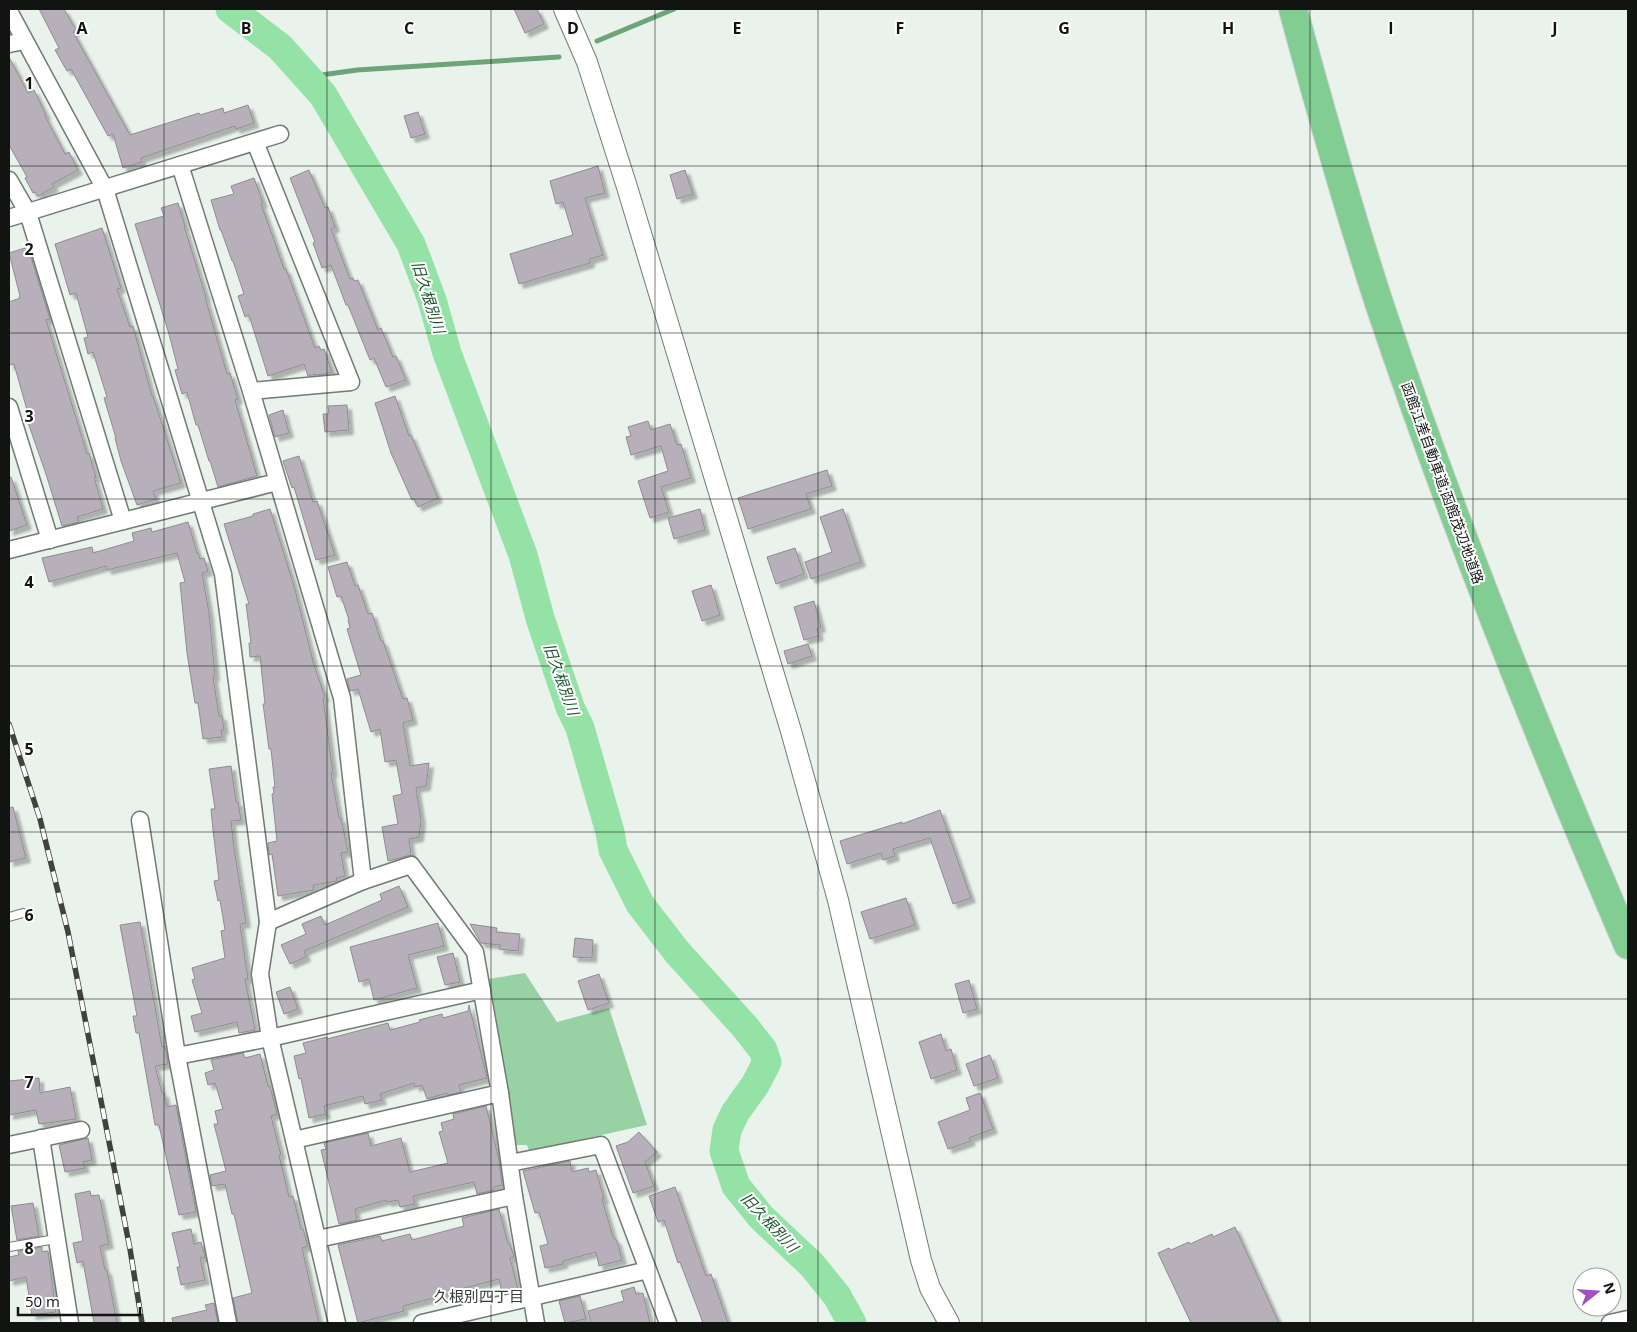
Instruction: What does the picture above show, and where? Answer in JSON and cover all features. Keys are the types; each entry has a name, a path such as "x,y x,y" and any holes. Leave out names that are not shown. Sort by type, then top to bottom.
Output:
{"highway":[{"name":"函館江差自動車道;函館茂辺地道路","path":"1293,9 1333,155 1370,274 1454,516 1496,627 1628,944"}],"street":[{"path":"564,9 587,62 624,178 791,731 838,900 921,1260 930,1288 949,1323"},
{"path":"9,11 16,42 105,189 223,574 268,922 260,974 270,1038 337,1323"},
{"path":"9,218 280,134"},
{"path":"251,391 351,382 255,142"},
{"path":"180,165 251,391 342,698 363,880"},
{"path":"9,180 28,212 123,521"},
{"path":"9,407 50,540"},
{"path":"9,550 277,482"},
{"path":"140,820 177,1056 228,1323"},
{"path":"268,922 363,880 411,865 474,952 500,1093 514,1196 536,1323"},
{"path":"177,1056 270,1038 482,990"},
{"path":"294,1140 500,1093"},
{"path":"9,1145 81,1130"},
{"path":"41,1138 70,1323"},
{"path":"510,1163 600,1145 668,1323"},
{"path":"318,1239 514,1196"},
{"path":"422,1323 648,1270"},
{"path":"1610,1323 1628,1320"}],"lane":[{"path":"9,917 23,913"},
{"path":"9,1247 56,1239"}],"green space":[{"path":"525,973 557,1022 609,1008 647,1125 529,1151 527,1145 516,1145 489,979"}],"building":[{"path":"39,9 64,9 76,30 73,32 130,135 199,113 200,115 223,108 224,113 248,105 254,123 236,129 235,126 141,158 142,162 123,168 113,134 108,136 71,69 67,71 55,50 59,48"},
{"path":"514,9 537,9 544,24 525,33"},
{"path":"9,57 28,93 34,90 65,154 69,152 78,170 52,184 54,187 38,196 35,192 33,193 25,178 27,177 9,145"},
{"path":"418,112 425,134 411,138 404,116"},
{"path":"598,166 605,193 585,198 603,255 590,259 590,263 519,284 510,254 573,235 563,202 556,204 550,181"},
{"path":"309,170 325,208 328,207 335,227 331,229 350,279 358,280 378,330 381,328 393,357 396,356 406,380 386,387 374,358 370,360 331,265 322,268 313,243 315,242 290,178"},
{"path":"685,170 693,194 677,199 670,175"},
{"path":"254,178 284,269 286,269 315,348 319,346 321,350 324,349 332,372 308,376 304,364 268,376 249,315 245,317 238,296 244,294 211,200 234,194 231,186"},
{"path":"178,203 227,374 230,373 238,399 235,400 257,476 218,487 198,425 196,425 187,392 182,394 175,370 178,369 169,334 135,224 164,216 161,208"},
{"path":"102,228 121,288 117,289 130,327 133,326 152,396 181,483 153,491 156,499 137,505 121,461 104,398 107,397 93,352 88,354 84,338 88,337 76,293 70,295 55,244"},
{"path":"28,247 50,319 46,320 87,454 89,453 103,509 77,517 79,522 62,526 24,411 27,410 14,364 9,365 9,302 20,298 20,296 9,253"},
{"path":"395,396 409,436 411,435 438,498 418,507 414,499 412,500 391,453 375,403"},
{"path":"347,405 349,430 325,432 323,414 329,414 328,406"},
{"path":"283,410 289,433 275,437 269,415"},
{"path":"648,421 651,430 670,424 677,445 681,444 691,478 661,487 669,512 650,518 638,481 668,471 661,446 631,455 626,437 631,436 628,427"},
{"path":"299,456 313,502 317,501 335,555 316,560 294,487 292,488 283,461"},
{"path":"827,470 832,486 806,494 811,509 748,529 738,498"},
{"path":"11,477 27,525 9,531 9,478"},
{"path":"270,509 294,586 314,665 325,697 323,698 333,773 331,773 339,818 341,818 348,852 341,853 345,876 336,878 337,881 313,885 314,890 278,896 272,854 269,855 268,843 277,841 272,794 274,793 273,787 275,787 263,704 265,704 260,656 250,657 249,643 251,643 246,604 249,604 224,524"},
{"path":"700,509 705,530 674,539 668,518"},
{"path":"843,509 861,562 811,579 805,562 832,552 820,517"},
{"path":"188,522 197,553 200,559 204,558 208,571 202,573 209,613 215,676 213,677 219,716 222,716 224,730 221,730 222,737 203,739 198,703 195,703 187,653 180,583 185,582 177,553 107,570 106,566 49,582 42,558 92,547 93,553 134,541 132,533 151,528 152,532"},
{"path":"795,548 804,574 776,584 767,557"},
{"path":"347,562 355,586 358,585 368,614 372,613 403,699 407,698 413,720 403,723 410,766 429,763 426,786 416,788 421,820 419,837 409,839 411,855 388,861 382,827 398,824 393,796 402,794 396,760 385,762 380,729 371,732 358,689 350,691 347,679 361,675 347,629 350,628 349,620 341,596 337,597 328,567"},
{"path":"711,585 720,615 702,621 692,591"},
{"path":"814,601 821,627 817,629 819,636 804,640 794,607"},
{"path":"808,644 812,656 788,664 784,651"},
{"path":"231,766 236,802 238,802 241,820 231,821 246,923 240,924 248,979 245,979 255,1030 239,1033 237,1022 195,1032 191,1016 202,1013 192,980 195,979 192,968 225,958 221,931 225,930 220,900 218,901 214,881 219,880 211,809 215,809 209,769"},
{"path":"13,807 26,858 9,862 9,808"},
{"path":"940,810 971,898 953,904 930,838 893,849 895,856 883,860 881,853 847,864 840,841 902,822 902,824"},
{"path":"399,886 408,907 304,951 306,957 290,964 281,945 306,934 302,924 321,916 325,925 382,900 380,894"},
{"path":"906,898 915,925 870,939 861,912"},
{"path":"140,922 162,1047 165,1046 168,1064 155,1066 167,1107 176,1105 196,1212 179,1215 159,1125 155,1125 139,1033 136,1033 133,1016 137,1016 120,925"},
{"path":"438,923 444,946 408,955 417,988 374,1000 369,979 359,982 350,947"},
{"path":"470,924 497,928 496,932 520,934 518,951 499,949 500,945 481,943"},
{"path":"575,938 593,940 592,958 573,957"},
{"path":"453,953 460,982 445,985 437,957"},
{"path":"599,974 609,1003 588,1010 578,981"},
{"path":"969,980 977,1009 963,1013 955,984"},
{"path":"290,987 298,1009 284,1014 276,992"},
{"path":"469,1005 487,1078 459,1085 461,1092 448,1095 447,1093 427,1099 422,1085 415,1087 414,1083 380,1094 382,1100 365,1104 363,1096 324,1106 326,1114 309,1118 301,1078 299,1079 294,1056 306,1053 303,1043 327,1037 327,1039 388,1023 390,1030 442,1014 443,1018 468,1011"},
{"path":"941,1034 946,1051 951,1049 957,1070 931,1079 919,1042"},
{"path":"243,1053 245,1058 260,1054 268,1086 270,1086 277,1114 271,1116 281,1155 279,1155 289,1197 293,1196 301,1229 303,1229 308,1246 302,1248 319,1323 238,1323 233,1298 252,1293 234,1214 232,1214 225,1184 212,1186 210,1175 226,1171 214,1124 218,1124 215,1111 223,1109 215,1083 208,1085 205,1073 214,1070 211,1060"},
{"path":"990,1055 998,1078 974,1086 966,1064"},
{"path":"39,1078 40,1093 70,1087 76,1119 39,1124 36,1110 9,1115 9,1081"},
{"path":"980,1093 993,1129 969,1138 971,1141 948,1149 938,1122 970,1110 966,1098"},
{"path":"486,1106 499,1160 502,1185 494,1187 494,1190 477,1194 474,1182 413,1196 415,1204 400,1207 398,1200 387,1202 386,1200 355,1209 357,1220 339,1224 321,1150 326,1149 324,1143 368,1133 371,1146 401,1138 410,1172 448,1163 439,1132 443,1131 441,1123 454,1119 453,1114"},
{"path":"639,1132 657,1152 645,1162 654,1186 633,1193 616,1146 628,1142"},
{"path":"88,1138 92,1160 83,1162 85,1168 65,1172 59,1145"},
{"path":"570,1161 572,1172 588,1168 589,1172 596,1170 604,1199 602,1199 622,1260 599,1266 596,1252 563,1261 563,1264 545,1268 540,1246 548,1244 539,1212 535,1213 523,1171"},
{"path":"675,1187 706,1276 711,1274 728,1323 703,1323 680,1262 678,1263 664,1220 658,1222 649,1196"},
{"path":"90,1191 91,1196 99,1195 109,1244 100,1246 105,1270 107,1270 117,1323 94,1323 83,1261 77,1263 73,1243 83,1241 75,1194"},
{"path":"33,1203 39,1236 17,1240 11,1206"},
{"path":"499,1209 508,1244 510,1244 514,1257 510,1258 518,1289 502,1293 499,1279 403,1306 404,1311 358,1323 338,1245 380,1236 382,1241 410,1234 412,1240 464,1226 462,1218"},
{"path":"1235,1227 1279,1323 1191,1323 1158,1253 1169,1248 1171,1250 1189,1242 1190,1244 1212,1234 1213,1237"},
{"path":"191,1229 194,1244 201,1242 205,1257 200,1258 205,1280 181,1285 177,1267 180,1267 172,1233"},
{"path":"42,1247 42,1252 48,1251 56,1312 32,1315 26,1277 9,1281 9,1257 19,1255 18,1251"},
{"path":"634,1287 636,1294 643,1293 650,1323 591,1323 588,1311 624,1301 621,1291"},
{"path":"580,1296 586,1319 565,1323 559,1301"},
{"path":"214,1303 218,1323 173,1323 172,1318 207,1310 205,1305"}],"waterway":[{"name":"旧久根別川","path":"230,9 280,47 323,95 411,244 432,300 447,353 523,555 540,618 570,707 580,728 610,832 613,850 640,904 677,952 745,1027 763,1050 767,1062 755,1085 735,1113 727,1130 724,1151 736,1186 761,1217 812,1265 837,1296 852,1323"},
{"path":"597,41 674,9"},
{"path":"307,77 357,70 559,57"}],"railway":[{"path":"9,724 40,819 68,932 130,1249 142,1323"}],"district":[{"name":"久根別四丁目","path":"479,1296"}]}
